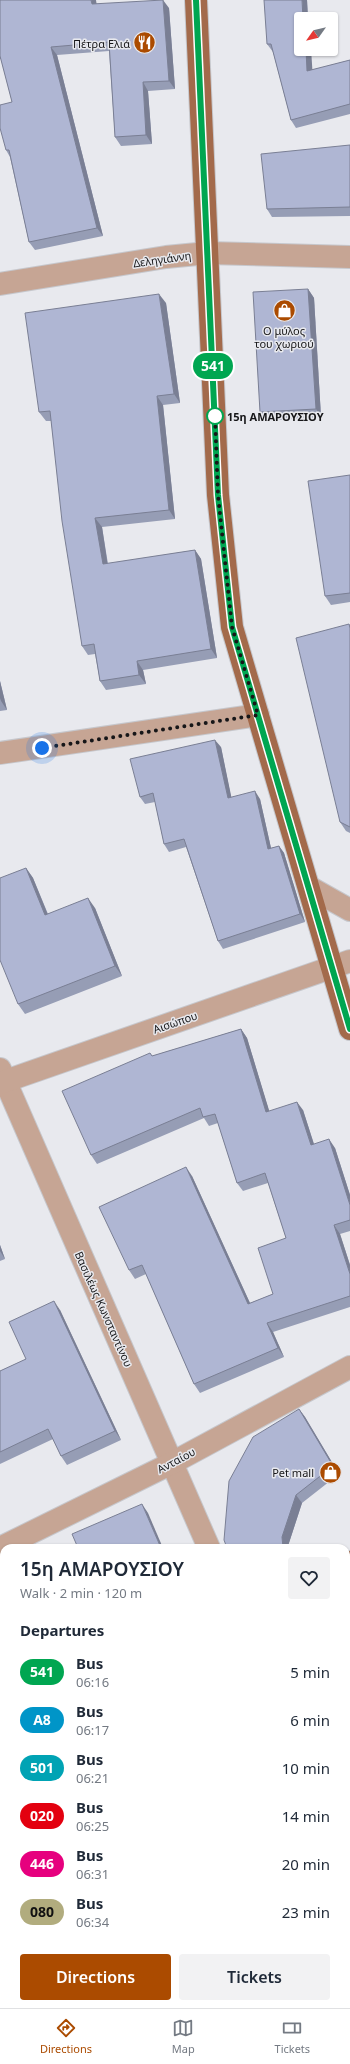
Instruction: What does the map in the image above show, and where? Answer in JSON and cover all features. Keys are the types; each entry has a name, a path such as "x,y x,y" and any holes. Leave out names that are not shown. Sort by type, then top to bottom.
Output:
{"main road":[{"path":"196,0 218,495 232,627 309,887 341,964 350,1029"}],"street":[{"name":"Δεληγιάννη","path":"0,284 166,257 208,253 350,257"},
{"path":"0,753 258,715"},
{"path":"309,887 350,910"},
{"name":"Αισώπου","path":"2,1077 46,1068 341,964"},
{"name":"Βασιλέως Κωνσταντίνου","path":"2,1077 206,1544"},
{"name":"Ανταίου","path":"8,1544 172,1463 350,1367"}],"building":[{"path":"0,0 91,0 92,4 163,0 169,81 143,82 146,135 115,137 109,42 51,47 97,228 29,242 9,150 6,150 0,128 0,105 12,102 0,56"},
{"path":"264,0 302,0 303,12 294,12 294,56 306,56 307,71 350,60 350,104 291,120 271,44 267,44"},
{"path":"350,145 350,207 267,209 261,154"},
{"path":"308,289 316,409 260,412 253,292"},
{"path":"159,294 174,394 157,396 169,510 95,518 103,564 195,550 211,649 137,661 139,675 100,681 94,644 82,646 62,521 50,411 39,412 25,313"},
{"path":"350,475 350,593 325,596 308,481"},
{"path":"349,624 350,827 340,822 296,638"},
{"path":"215,740 228,798 255,791 268,849 279,846 300,914 218,941 184,839 164,844 153,793 140,797 130,759"},
{"path":"26,868 45,915 88,898 115,966 18,1004 0,960 0,878"},
{"path":"241,1029 266,1112 297,1102 311,1145 329,1139 350,1205 350,1220 334,1225 350,1274 350,1296 267,1323 278,1348 194,1384 142,1265 129,1270 99,1207 186,1167 248,1304 273,1294 258,1248 286,1238 265,1173 237,1183 215,1114 203,1117 200,1108 91,1155 62,1091 150,1053 152,1056"},
{"path":"54,1301 115,1431 61,1456 48,1429 0,1452 0,1371 26,1359 9,1322"},
{"path":"299,1409 333,1466 296,1495 282,1537 283,1544 226,1544 224,1540 229,1481 253,1437"},
{"path":"142,1504 159,1544 76,1544 72,1534"}],"bus line":[{"name":"541","path":"196,0 218,495 232,627 350,1029"}],"place":[{"name":"Πέτρα Ελιά","path":"145,43"},
{"name":"Ο μύλος του χωριού","path":"284,310"},
{"name":"15η ΑΜΑΡΟΥΣΙΟΥ","path":"215,416"},
{"name":"Pet mall","path":"330,1472"}],"route":[{"path":"42,748 258,715 232,627 218,495 215,416"}]}
